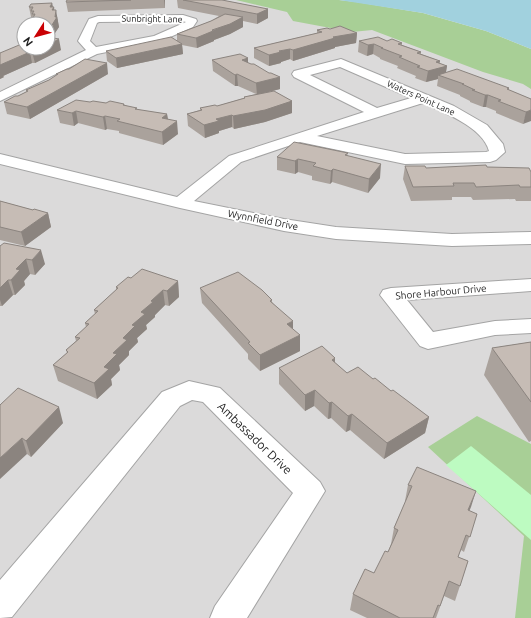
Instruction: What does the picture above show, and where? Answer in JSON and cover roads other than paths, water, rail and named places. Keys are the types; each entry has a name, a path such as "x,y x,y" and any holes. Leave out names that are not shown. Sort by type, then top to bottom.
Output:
{"street":[{"name":"Sunbright Lane","path":"0,98 94,51 156,39 189,25 192,21 183,18 98,19 93,21 84,41 85,44 94,51"},
{"name":"Waters Point Lane","path":"299,137 405,159 490,157 497,152 495,144 482,128 449,109 341,63 298,74 376,114"},
{"path":"180,203 235,159 299,137 424,98"},
{"name":"Wynnfield Drive","path":"0,159 180,203 284,225 336,233 452,240 531,238"},
{"name":"Shore Harbour Drive","path":"531,285 391,295 428,341 495,328 531,326"},
{"name":"Ambassador Drive","path":"0,605 171,399 189,390 211,395 310,491 228,618"}],"water":[{"path":"339,0 531,0 531,49 486,31 423,13"}]}
